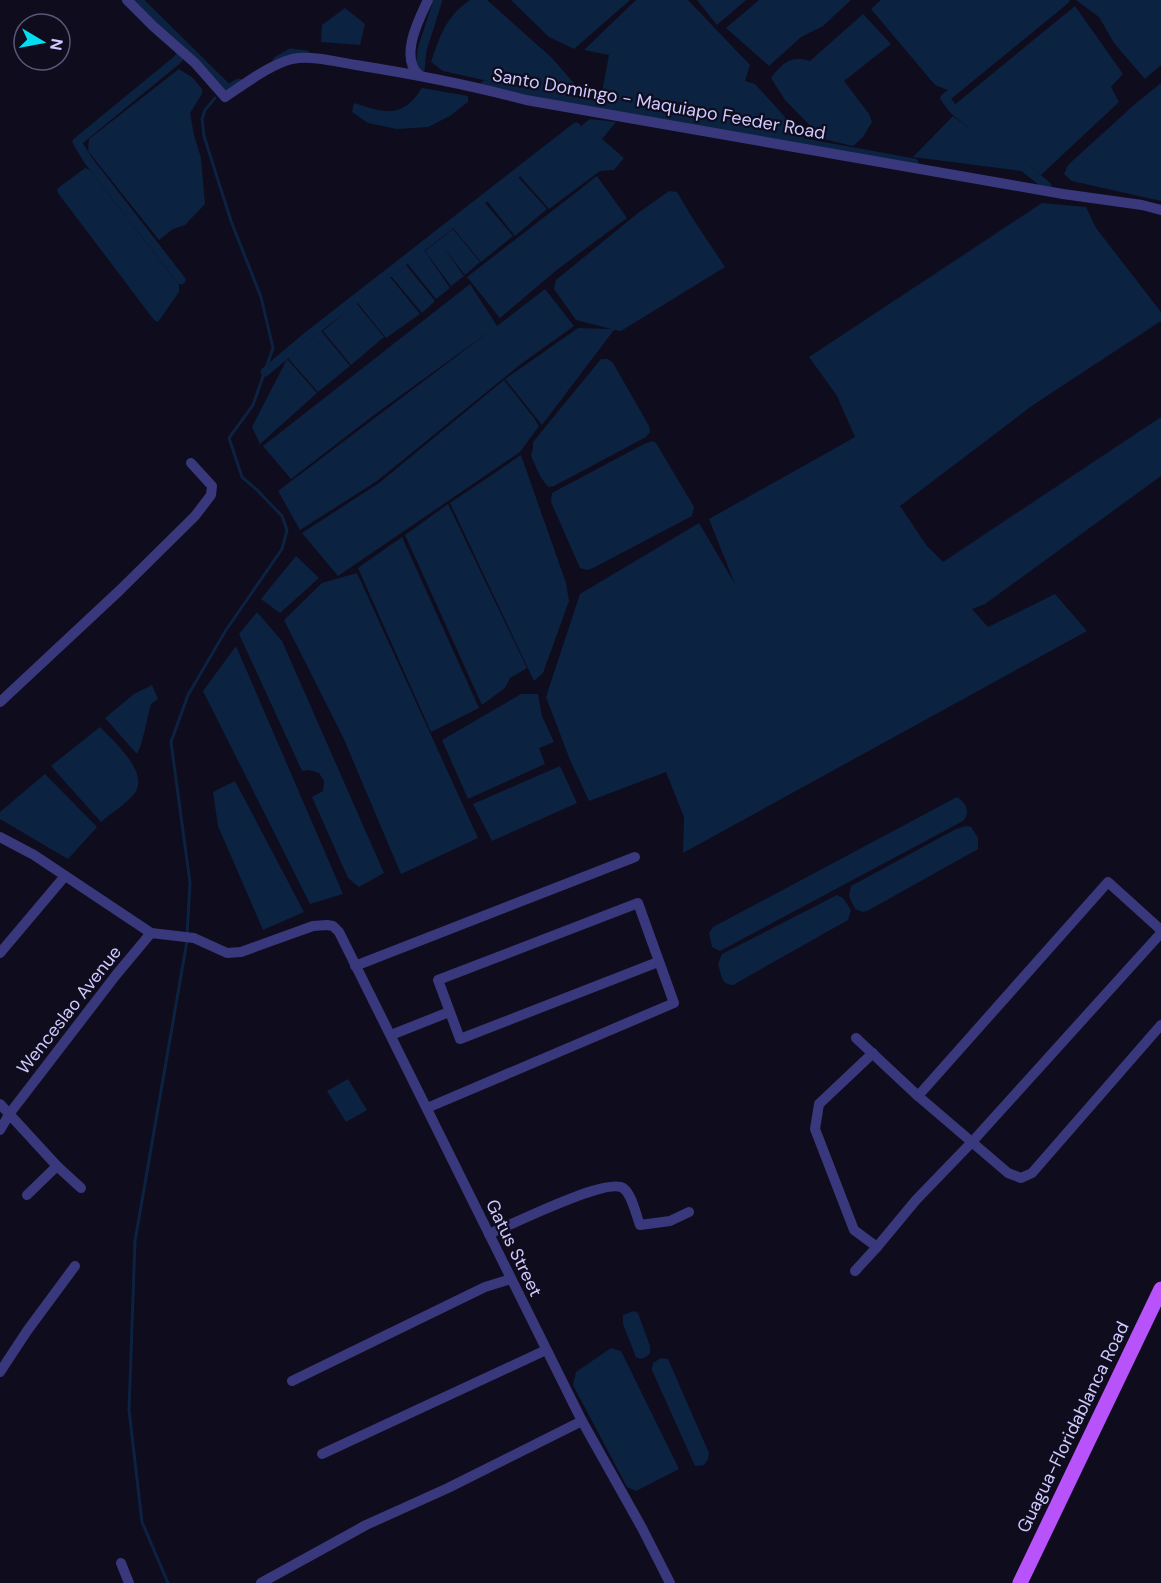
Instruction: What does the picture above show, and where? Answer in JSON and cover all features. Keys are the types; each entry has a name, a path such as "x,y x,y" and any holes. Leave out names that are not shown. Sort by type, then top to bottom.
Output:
{"main road":[{"name":"Guagua-Floridablanca Road","path":"1020,1583 1161,1288"}],"street":[{"name":"Santo Domingo - Maquiapo Feeder Road","path":"127,0 195,63 225,97 280,64 295,59 415,69 526,100 1063,195 1142,205 1161,210"},
{"path":"415,69 414,29 428,0"},
{"path":"0,702 119,591 195,516 211,495 212,486 191,463"},
{"path":"0,837 34,855 150,933"},
{"path":"355,966 635,857"},
{"path":"0,953 65,876"},
{"path":"855,1271 916,1200 972,1142 1161,931 1108,882 918,1096"},
{"path":"427,1108 674,1003 638,903 438,980 460,1039 658,962"},
{"name":"Gatus Street","path":"150,933 194,938 227,953 234,953 313,926 327,924 339,932 582,1421 670,1583"},
{"name":"Wenceslao Avenue","path":"0,1130 10,1113 108,984 150,933"},
{"path":"391,1035 449,1012"},
{"path":"856,1038 918,1096 1008,1173 1021,1178 1032,1173 1161,1025"},
{"path":"873,1053 819,1104 815,1129 854,1230 877,1248"},
{"path":"0,1104 57,1166 81,1188"},
{"path":"27,1195 57,1166"},
{"path":"489,1234 570,1198 609,1186 620,1186 626,1190 640,1225 670,1221 689,1212"},
{"path":"0,1372 75,1266"},
{"path":"292,1381 485,1287 511,1279"},
{"path":"322,1454 546,1350"},
{"path":"261,1583 366,1525 448,1488 582,1421"},
{"path":"121,1563 129,1583"}],"water":[{"path":"470,0 487,0 552,58 579,89 573,100 443,71 431,62 449,20"},
{"path":"511,0 630,0 574,49 549,37"},
{"path":"636,0 688,0 750,65 745,81 755,84 806,140 600,103 609,55 584,50"},
{"path":"697,0 746,0 717,25"},
{"path":"759,0 851,0 823,26 801,37 769,66 726,28"},
{"path":"881,0 1059,0 950,91 935,85 871,9"},
{"path":"1076,0 1161,0 1161,65 1145,79 1114,43 1099,17"},
{"path":"1075,6 1123,74 1111,87 1119,102 1041,175 953,106"},
{"path":"345,8 365,24 360,45 321,42 322,25"},
{"path":"863,14 891,44 844,81 869,114 872,122 863,137 853,146 823,139 785,100 771,78 779,68 792,60 810,61"},
{"path":"179,69 193,78 202,89 202,94 190,113 201,158 205,204 185,225 173,229 159,240 88,151 89,139"},
{"path":"1161,83 1161,201 1072,181 1064,174 1068,165"},
{"path":"422,88 468,96 468,102 450,116 428,127 397,129 368,123 352,112 354,103 384,111 400,109 415,98"},
{"path":"953,116 1029,172 913,157"},
{"path":"590,119 616,122 602,139 624,158 614,170 600,171 549,209 519,175"},
{"path":"85,168 90,170 179,285 179,292 158,322 154,320 58,193 57,189"},
{"path":"597,176 627,218 558,269 500,318 467,277"},
{"path":"518,177 547,209 515,236 487,201"},
{"path":"669,191 677,192 725,267 621,331 614,330 542,425 505,379 578,328 611,329 576,320 554,289 556,280 638,213"},
{"path":"485,203 513,236 481,262 453,228"},
{"path":"1042,203 1086,207 1096,228 1161,312 1161,321 1033,405 900,506 927,546 943,562 1161,417 1161,476 985,604 972,609 988,627 1055,594 1087,631 683,853 684,817 666,772 589,801 570,760 546,697 580,594 699,523 735,584 709,519 855,437 837,396 809,357"},
{"path":"453,229 480,262 465,275 444,248 464,276 451,286 425,251"},
{"path":"424,250 450,288 436,299 407,263"},
{"path":"406,265 435,301 422,313 391,276"},
{"path":"390,277 420,314 386,338 356,301"},
{"path":"470,284 497,326 545,289 574,326 521,364 377,481 300,530 278,491 494,328 374,415 291,479 263,446"},
{"path":"356,303 384,337 351,365 323,331"},
{"path":"321,331 350,366 318,392 288,358"},
{"path":"287,359 317,393 260,444 252,427"},
{"path":"601,359 608,359 613,363 649,426 650,432 646,437 554,486 548,487 531,456 533,442"},
{"path":"504,380 539,426 520,452 338,576 302,533 379,483"},
{"path":"652,441 656,443 694,507 692,516 593,568 587,570 580,568 551,502 552,493"},
{"path":"521,455 566,583 569,601 543,673 534,681 450,503"},
{"path":"448,504 527,668 510,678 505,688 482,705 405,535"},
{"path":"402,537 479,708 431,732 358,568"},
{"path":"296,556 319,578 280,613 261,599"},
{"path":"357,573 478,838 401,874 343,737 284,620 322,583"},
{"path":"257,612 282,641 384,873 359,887 348,878 312,797 323,791 324,781 319,773 309,770 302,771 239,634"},
{"path":"236,646 343,894 310,904 203,691"},
{"path":"152,685 158,699 151,704 137,754 105,718 134,694"},
{"path":"521,694 538,694 542,716 554,742 539,748 545,764 468,799 442,740"},
{"path":"100,727 128,758 138,777 138,786 131,798 101,822 51,766"},
{"path":"560,766 577,803 492,841 473,804"},
{"path":"45,774 97,827 68,859 0,819 0,812"},
{"path":"235,781 304,912 263,930 218,826 213,792"},
{"path":"957,797 963,802 967,811 963,821 720,951 712,947 709,933 713,927"},
{"path":"971,827 978,838 978,849 869,910 863,912 855,909 849,896 851,886 956,829"},
{"path":"837,895 843,898 851,910 848,920 733,985 724,981 718,964 722,954"},
{"path":"348,1079 367,1110 346,1122 327,1091"},
{"path":"634,1311 638,1313 650,1346 650,1353 640,1359 636,1357 623,1324 623,1315"},
{"path":"611,1348 621,1351 679,1469 636,1491 627,1487 573,1385 576,1372"},
{"path":"661,1358 668,1359 709,1453 704,1465 695,1466 652,1370 653,1363"}],"waterway":[{"path":"138,0 228,89 239,83"},
{"path":"420,70 422,50 438,0"},
{"path":"1047,186 953,109 945,98 1065,0"},
{"path":"181,280 88,160 77,142 177,60 186,48"},
{"path":"277,61 291,53 306,55"},
{"path":"485,85 914,163"},
{"path":"187,935 190,883 171,742 188,695 226,630 282,549 287,530 282,516 242,477 229,438 253,405 273,348 261,297 231,221 204,136 202,119 205,110 215,98"},
{"path":"265,372 309,335 576,127"},
{"path":"168,1583 142,1522 129,1410 135,1241 187,941"}]}
